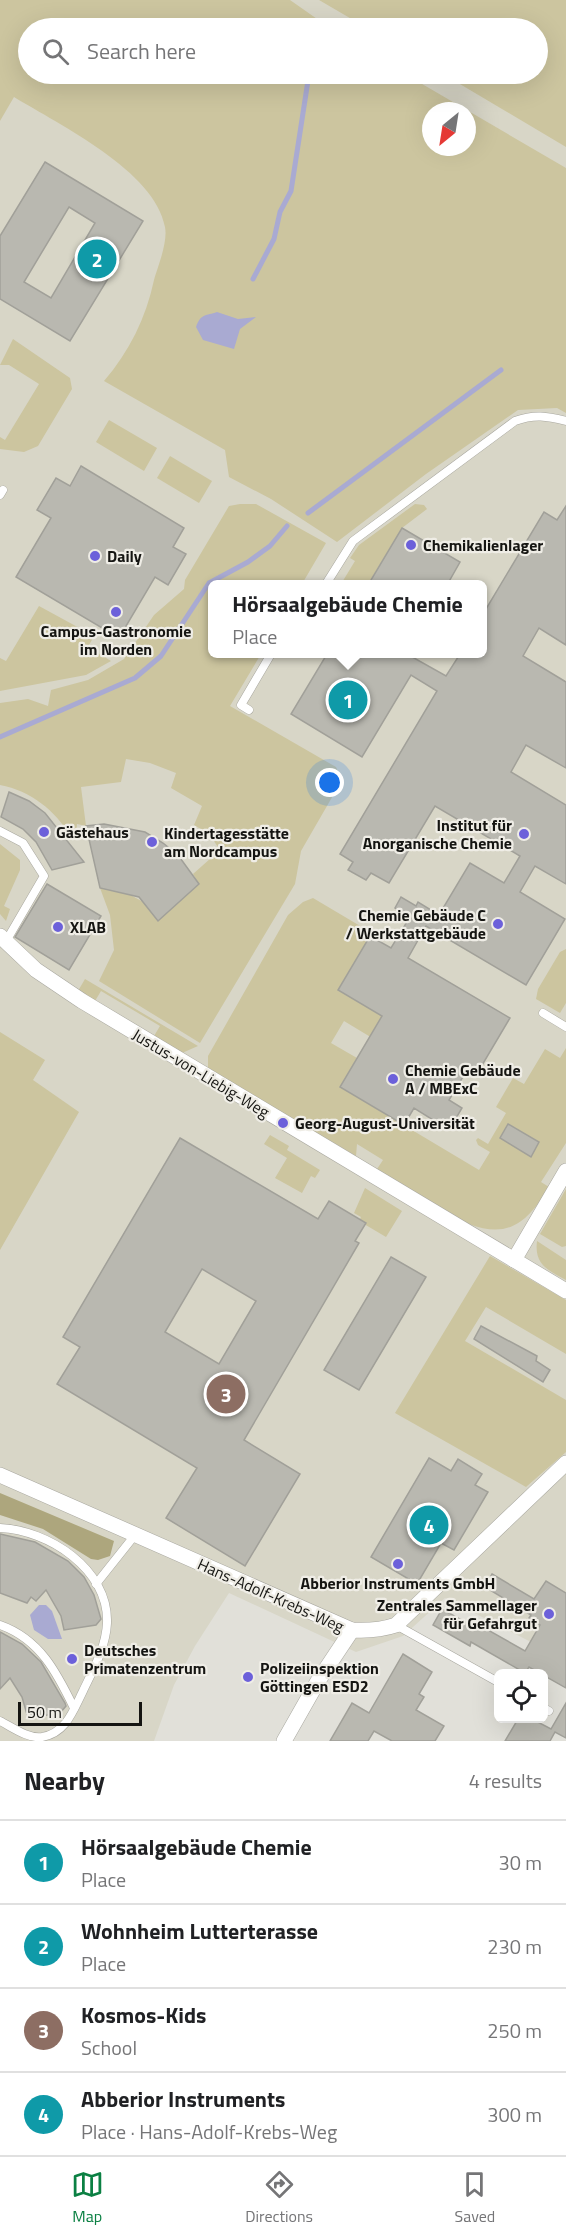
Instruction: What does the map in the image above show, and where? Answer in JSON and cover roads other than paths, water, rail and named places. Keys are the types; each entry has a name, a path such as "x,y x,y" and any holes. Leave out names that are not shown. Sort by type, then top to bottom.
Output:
{"street":[{"name":"Justus-von-Liebig-Weg","path":"3,939 36,970 82,1002 566,1291"},
{"path":"514,1260 566,1171"},
{"path":"396,1625 566,1463"},
{"name":"Hans-Adolf-Krebs-Weg","path":"0,1475 352,1630 381,1630 396,1625"},
{"path":"285,1741 318,1681 352,1630"}],"lane":[{"path":"329,580 353,541 515,421 529,416 543,415 566,421"},
{"path":"249,710 241,705 269,658"},
{"path":"0,831 23,843 44,876 3,939"},
{"path":"543,1013 566,1027"},
{"path":"0,1528 26,1532 56,1545 87,1570 105,1605 106,1630 99,1656 63,1727 42,1737 27,1735 0,1721"},
{"path":"96,1584 135,1535"},
{"path":"0,1625 21,1635 43,1654 54,1668 74,1708"},
{"path":"396,1625 494,1680"}],"water":[{"path":"217,312 238,319 256,317 240,329 234,349 203,340 196,327 202,317"},
{"path":"39,1605 46,1605 52,1611 62,1639 48,1639 34,1630 30,1615"}],"waterway":[{"path":"253,279 274,239 280,212 291,191 307,84"},
{"path":"308,513 501,370"},
{"path":"215,580 248,562 270,546 287,526"},
{"path":"0,737 135,678 161,656 208,585"}],"place":[{"name":"Wohnheim Lutterterasse","path":"97,259"},
{"name":"Chemikalienlager","path":"411,545"},
{"name":"Daily","path":"95,556"},
{"name":"Campus-Gastronomie im Norden","path":"116,612"},
{"name":"Hörsaalgebäude Chemie","path":"348,700"},
{"name":"Gästehaus","path":"44,832"},
{"name":"Institut für Anorganische Chemie","path":"524,834"},
{"name":"Kindertagesstätte am Nordcampus","path":"152,842"},
{"name":"Chemie Gebäude C / Werkstattgebäude","path":"498,924"},
{"name":"XLAB","path":"58,927"},
{"name":"Chemie Gebäude A / MBExC","path":"393,1079"},
{"name":"Georg-August-Universität","path":"283,1123"},
{"name":"Kosmos-Kids","path":"226,1394"},
{"name":"Abberior Instruments","path":"429,1525"},
{"name":"Abberior Instruments GmbH","path":"398,1564"},
{"name":"Zentrales Sammellager für Gefahrgut","path":"549,1614"},
{"name":"Deutsches Primatenzentrum","path":"72,1659"},
{"name":"Polizeiinspektion Göttingen ESD2","path":"248,1677"}]}
